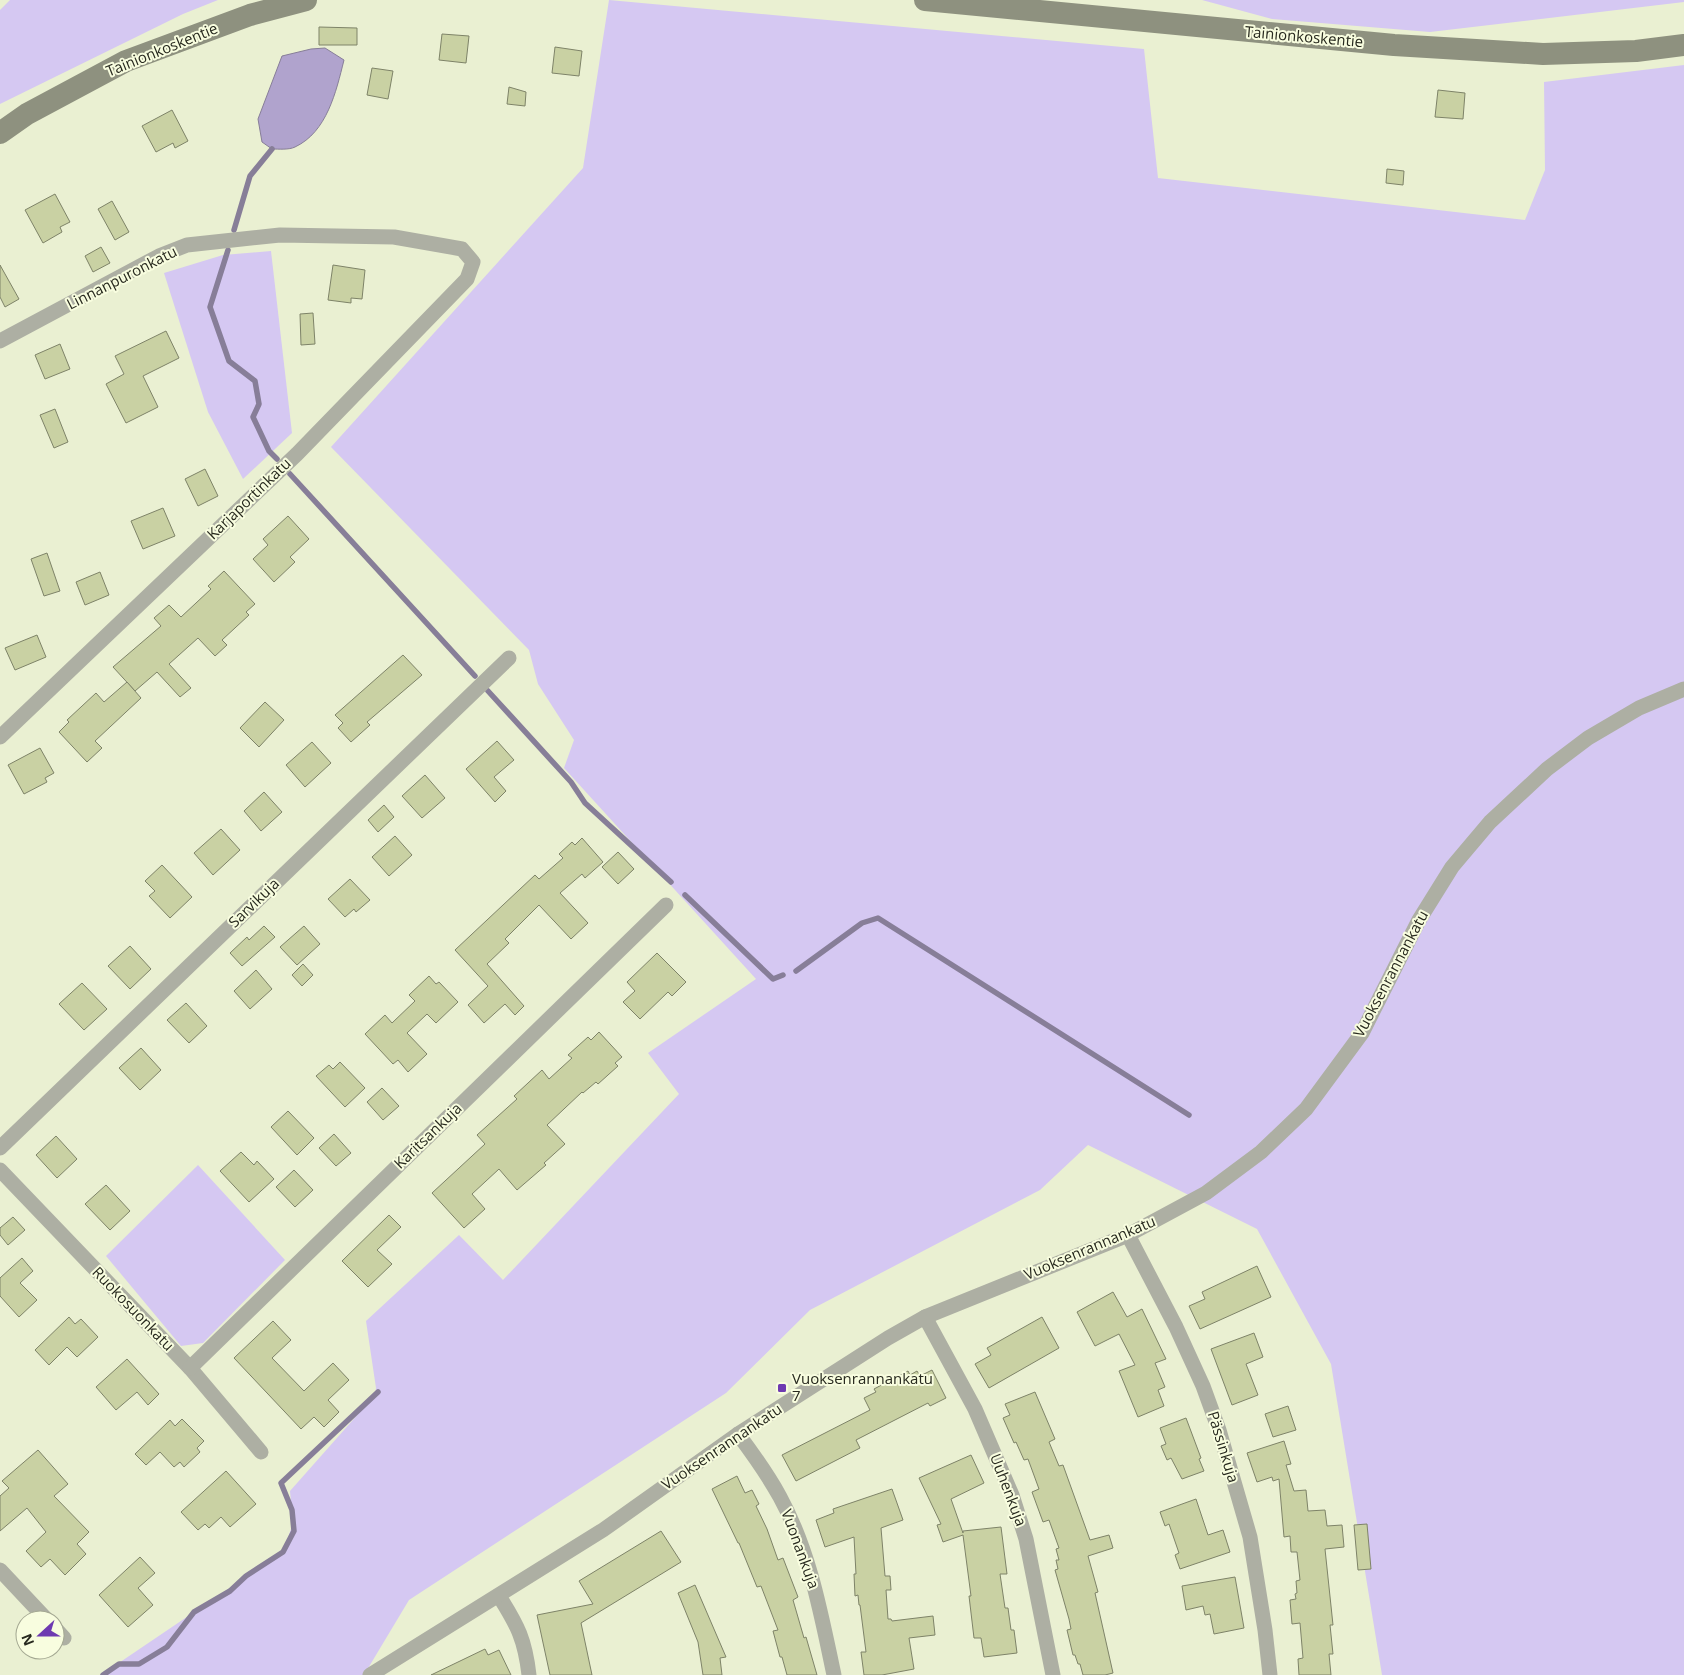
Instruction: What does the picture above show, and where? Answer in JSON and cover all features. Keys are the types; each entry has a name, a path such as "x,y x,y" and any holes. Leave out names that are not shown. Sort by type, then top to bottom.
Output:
{"main road":[{"name":"Tainionkoskentie","path":"0,133 27,114 126,61 250,14 306,0"},
{"name":"Tainionkoskentie","path":"925,0 1394,45 1543,54 1636,51 1684,45"}],"street":[{"name":"Linnanpuronkatu","path":"0,342 159,256 188,245 280,235 394,238 462,249"},
{"name":"Karjaportinkatu","path":"0,737 297,454 467,279 473,262 462,249"},
{"name":"Sarvikuja","path":"0,1148 509,658"},
{"name":"Vuoksenrannankatu","path":"370,1675 500,1596 603,1530 738,1434 888,1338 925,1317 1128,1235 1206,1194 1262,1152 1306,1109 1362,1032 1419,920 1452,867 1490,822 1547,769 1588,738 1639,708 1684,689"},
{"name":"Karitsankuja","path":"190,1368 666,904"},
{"name":"Ruokosuonkatu","path":"0,1170 190,1368 261,1452"},
{"name":"Pässinkuja","path":"1128,1235 1176,1327 1203,1386 1219,1430 1250,1537 1266,1630 1270,1675"},
{"name":"Uuhenkuja","path":"925,1317 975,1409 1012,1495 1026,1539 1053,1675"},
{"name":"Vuonankuja","path":"738,1434 760,1463 781,1498 798,1535 810,1568 834,1675"},
{"path":"0,1570 38,1610"},
{"path":"500,1596 517,1625 526,1650 529,1675"}],"shaded area":[{"path":"10,0 218,0 183,14 0,104 0,10"},
{"path":"609,0 1144,49 1158,178 1525,220 1545,170 1544,82 1684,65 1684,1675 1382,1675 1331,1364 1257,1229 1088,1145 1040,1190 810,1310 726,1393 409,1600 364,1675 101,1675 283,1552 293,1523 290,1491 375,1395 376,1388 366,1321 459,1235 503,1280 679,1094 648,1053 756,979 564,768 574,740 538,684 529,650 331,447 583,168"},
{"path":"1202,0 1684,0 1684,2 1430,32 1272,19"},
{"path":"325,48 344,60 328,110 315,132 306,140 293,148 272,149 262,142 258,119 282,56 311,49"},
{"path":"271,251 292,433 243,479 208,412 164,273 223,255"},
{"path":"198,1165 285,1260 203,1343 181,1346 106,1256"}],"building":[{"path":"319,27 357,28 357,45 319,45"},
{"path":"442,34 469,36 466,63 439,60"},
{"path":"555,47 582,51 579,76 552,73"},
{"path":"372,68 393,71 388,99 367,95"},
{"path":"509,87 526,92 525,106 507,104"},
{"path":"1438,90 1465,93 1463,119 1435,117"},
{"path":"172,110 188,141 175,148 173,143 156,152 142,126"},
{"path":"1387,169 1404,171 1403,185 1386,183"},
{"path":"55,194 70,222 60,227 62,232 43,243 25,210"},
{"path":"112,201 129,232 115,240 98,209"},
{"path":"101,247 110,263 93,272 85,256"},
{"path":"0,265 19,299 5,307 0,297"},
{"path":"333,265 365,270 362,299 351,298 351,303 328,300"},
{"path":"313,313 315,344 301,345 300,314"},
{"path":"166,331 179,358 143,376 158,407 126,423 106,384 124,374 115,356"},
{"path":"60,344 70,369 45,379 35,355"},
{"path":"55,409 68,442 54,448 40,415"},
{"path":"205,469 218,496 198,506 185,479"},
{"path":"163,508 175,536 143,549 131,521"},
{"path":"288,516 309,539 290,557 295,562 274,582 253,559 268,545 263,539"},
{"path":"47,553 60,591 44,596 31,559"},
{"path":"224,571 255,604 246,612 249,615 222,640 227,645 215,656 198,638 169,664 191,688 180,697 157,672 135,691 113,667 161,626 154,618 169,605 181,617 211,589 208,586"},
{"path":"100,572 109,595 85,605 76,582"},
{"path":"37,635 46,657 15,670 5,648"},
{"path":"403,655 422,675 367,722 370,725 351,742 338,728 343,723 335,715"},
{"path":"127,682 141,698 95,741 102,748 87,762 59,732 69,722 67,720 96,693 104,702"},
{"path":"265,702 284,720 259,747 240,728"},
{"path":"497,741 514,760 494,777 506,791 495,802 466,769"},
{"path":"312,742 331,763 305,787 286,765"},
{"path":"40,748 54,773 45,778 47,782 24,794 8,765"},
{"path":"425,775 445,798 422,818 402,796"},
{"path":"264,792 282,812 261,831 244,811"},
{"path":"384,805 394,817 378,832 368,820"},
{"path":"221,829 240,850 213,875 194,853"},
{"path":"395,836 412,855 389,876 372,857"},
{"path":"582,838 603,862 585,878 582,874 560,893 588,923 571,939 539,905 505,939 509,943 487,964 524,1006 515,1015 505,1004 484,1023 468,1005 488,986 455,950 535,875 539,879 563,858 559,854 572,842 575,845"},
{"path":"618,852 634,869 618,884 602,867"},
{"path":"162,865 192,897 170,918 149,896 155,891 145,881"},
{"path":"350,879 370,900 356,912 354,909 345,917 328,899"},
{"path":"264,926 275,937 242,966 230,953 247,937 249,940"},
{"path":"304,926 320,944 297,965 280,947"},
{"path":"130,946 151,969 130,989 108,966"},
{"path":"657,953 686,982 672,996 668,992 640,1019 623,1002 635,991 627,982"},
{"path":"303,964 313,975 302,986 292,975"},
{"path":"256,970 272,989 250,1009 234,991"},
{"path":"429,976 436,984 439,982 458,1002 436,1023 427,1014 407,1033 427,1054 408,1072 398,1060 393,1064 365,1034 385,1015 392,1023 415,1001 409,995"},
{"path":"82,983 107,1009 84,1030 59,1004"},
{"path":"186,1003 207,1026 189,1043 167,1020"},
{"path":"599,1032 622,1057 615,1063 618,1066 598,1084 596,1082 582,1092 547,1125 565,1144 544,1163 546,1165 517,1190 499,1169 472,1194 485,1209 464,1228 432,1193 485,1144 477,1135 517,1099 514,1096 542,1070 549,1079 572,1058 568,1055 588,1037 591,1040"},
{"path":"141,1048 161,1070 140,1090 119,1068"},
{"path":"340,1062 365,1088 345,1107 316,1076 329,1065 333,1069"},
{"path":"382,1088 399,1106 383,1120 367,1102"},
{"path":"288,1111 314,1138 297,1155 271,1127"},
{"path":"334,1134 351,1153 336,1166 319,1148"},
{"path":"56,1136 77,1159 57,1178 36,1155"},
{"path":"241,1152 254,1165 257,1161 274,1179 249,1202 220,1171"},
{"path":"294,1170 313,1190 295,1207 276,1187"},
{"path":"106,1185 130,1211 110,1230 85,1204"},
{"path":"389,1215 401,1227 377,1250 392,1264 368,1287 342,1261"},
{"path":"13,1217 25,1230 8,1245 0,1235 0,1228"},
{"path":"22,1258 33,1271 20,1283 37,1300 19,1317 0,1296 0,1278"},
{"path":"1257,1266 1271,1297 1200,1329 1189,1306 1205,1299 1202,1292"},
{"path":"1113,1292 1127,1317 1142,1309 1166,1359 1155,1363 1165,1387 1158,1390 1164,1406 1138,1417 1119,1371 1135,1365 1119,1334 1095,1346 1077,1312"},
{"path":"69,1317 75,1324 81,1319 98,1337 77,1357 67,1347 49,1365 35,1350"},
{"path":"1042,1317 1059,1348 989,1388 975,1364 991,1355 987,1348"},
{"path":"273,1321 291,1340 272,1358 304,1391 333,1363 349,1380 328,1400 339,1412 324,1427 314,1417 301,1429 234,1358"},
{"path":"1254,1333 1263,1357 1246,1364 1258,1395 1232,1405 1211,1349"},
{"path":"127,1359 159,1394 148,1405 137,1392 116,1410 96,1387"},
{"path":"932,1370 946,1398 930,1406 928,1403 856,1440 860,1448 796,1481 782,1455 870,1410 864,1398 876,1392 874,1389 908,1371 910,1375 917,1371 920,1376"},
{"path":"1035,1392 1055,1439 1049,1442 1059,1466 1063,1465 1090,1540 1109,1535 1113,1548 1088,1556 1098,1592 1095,1593 1113,1673 1083,1675 1080,1664 1078,1664 1075,1655 1073,1655 1067,1630 1071,1629 1069,1619 1055,1570 1058,1569 1056,1560 1059,1560 1056,1549 1059,1548 1049,1520 1043,1522 1032,1492 1039,1489 1028,1459 1024,1460 1003,1418 1010,1415 1005,1404"},
{"path":"1288,1406 1296,1430 1273,1437 1265,1414"},
{"path":"1186,1418 1204,1471 1182,1479 1171,1458 1167,1460 1161,1446 1166,1444 1160,1428"},
{"path":"182,1419 204,1441 197,1448 200,1452 184,1467 180,1462 174,1467 160,1452 146,1465 135,1454 170,1420 175,1426"},
{"path":"1284,1441 1291,1464 1286,1465 1294,1491 1306,1490 1308,1511 1325,1510 1327,1526 1342,1525 1344,1547 1325,1549 1333,1625 1330,1625 1333,1654 1329,1654 1331,1675 1299,1675 1298,1659 1303,1658 1300,1623 1292,1624 1290,1600 1296,1599 1296,1581 1300,1580 1297,1552 1291,1552 1290,1536 1284,1537 1279,1479 1273,1481 1272,1477 1257,1482 1247,1453"},
{"path":"38,1450 68,1484 54,1496 89,1532 77,1544 86,1554 65,1575 50,1559 41,1567 26,1551 46,1532 27,1508 0,1531 0,1496 9,1488 2,1481"},
{"path":"971,1455 984,1483 951,1499 963,1533 963,1531 1001,1527 1007,1574 1000,1574 1005,1608 1008,1608 1011,1630 1014,1630 1017,1653 984,1657 981,1638 974,1638 963,1535 943,1542 937,1525 941,1524 919,1478"},
{"path":"226,1471 256,1504 230,1527 221,1517 209,1528 205,1524 198,1530 181,1512"},
{"path":"737,1476 745,1493 752,1490 759,1504 756,1506 767,1529 778,1560 783,1558 798,1597 793,1600 817,1675 787,1675 773,1631 778,1630 761,1586 757,1587 739,1543 712,1489"},
{"path":"892,1489 903,1520 881,1528 885,1576 890,1576 891,1590 886,1590 888,1619 892,1621 933,1616 935,1635 909,1638 914,1669 882,1675 864,1675 861,1652 866,1652 860,1605 858,1595 855,1596 854,1537 825,1547 816,1520 834,1513 833,1509"},
{"path":"1196,1499 1208,1535 1223,1530 1230,1552 1180,1569 1175,1555 1179,1553 1169,1524 1165,1526 1160,1512"},
{"path":"1367,1524 1371,1569 1358,1570 1354,1525"},
{"path":"661,1531 681,1562 581,1623 592,1675 550,1675 537,1615 593,1604 579,1581"},
{"path":"140,1557 155,1573 138,1588 153,1605 128,1627 99,1595"},
{"path":"1235,1577 1244,1628 1214,1634 1210,1614 1205,1615 1203,1606 1186,1610 1182,1586"},
{"path":"695,1585 726,1657 720,1658 722,1675 703,1675 698,1642 678,1593"},
{"path":"485,1649 488,1655 499,1650 511,1675 431,1675"}],"waterway":[{"path":"234,230 250,176 272,149"},
{"path":"228,250 210,307 229,361 255,381 259,404 253,417 269,451 277,459"},
{"path":"290,474 475,676"},
{"path":"488,691 571,782 585,803 671,882"},
{"path":"685,895 773,979 783,975"},
{"path":"796,971 862,923 878,918 1189,1115"},
{"path":"103,1675 119,1664 139,1664 167,1647 194,1612 230,1591 246,1576 283,1552 294,1531 292,1510 281,1483 378,1392"}],"place":[{"name":"Vuoksenrannankatu 7","path":"782,1388"}]}
